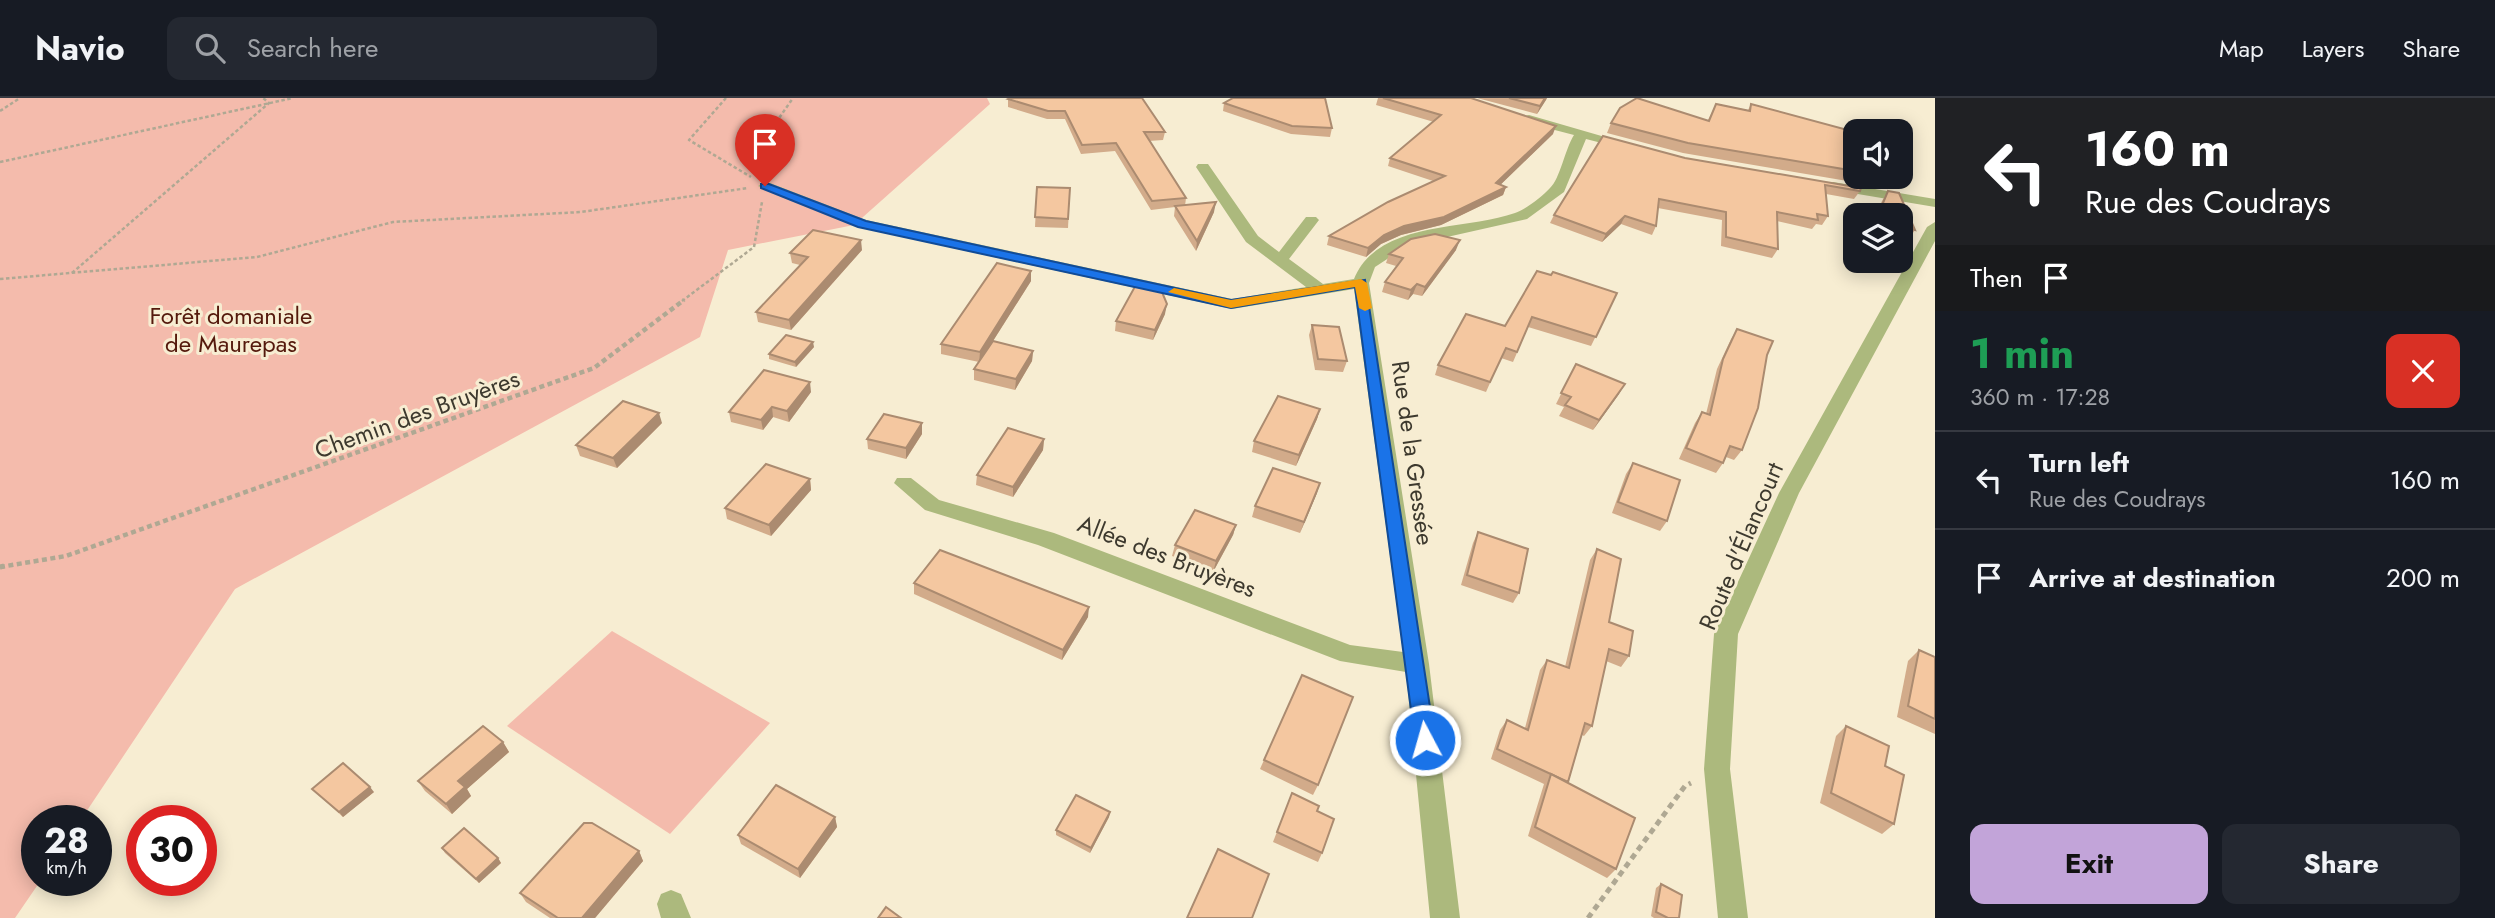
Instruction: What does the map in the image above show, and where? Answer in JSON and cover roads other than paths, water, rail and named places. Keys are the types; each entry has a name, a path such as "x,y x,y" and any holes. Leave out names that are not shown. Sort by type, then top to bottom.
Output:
{"street":[{"path":"1517,116 1640,149"},
{"path":"765,186 862,224 1231,304 1361,283 1368,265 1402,242 1522,216 1559,189 1573,148 1582,134"},
{"path":"1203,167 1252,239 1319,289"},
{"path":"1821,184 1935,203"},
{"path":"1280,261 1311,220"},
{"name":"Route d'Élancourt","path":"1733,918 1717,769 1726,634 1789,493 1935,227"},
{"name":"Rue de la Gressée","path":"1361,283 1417,664 1445,918"},
{"name":"Allée des Bruyères","path":"904,483 932,505 1046,539 1348,654 1417,664"}],"park label":[{"name":"Forêt domaniale de Maurepas","path":"231,329"}]}
